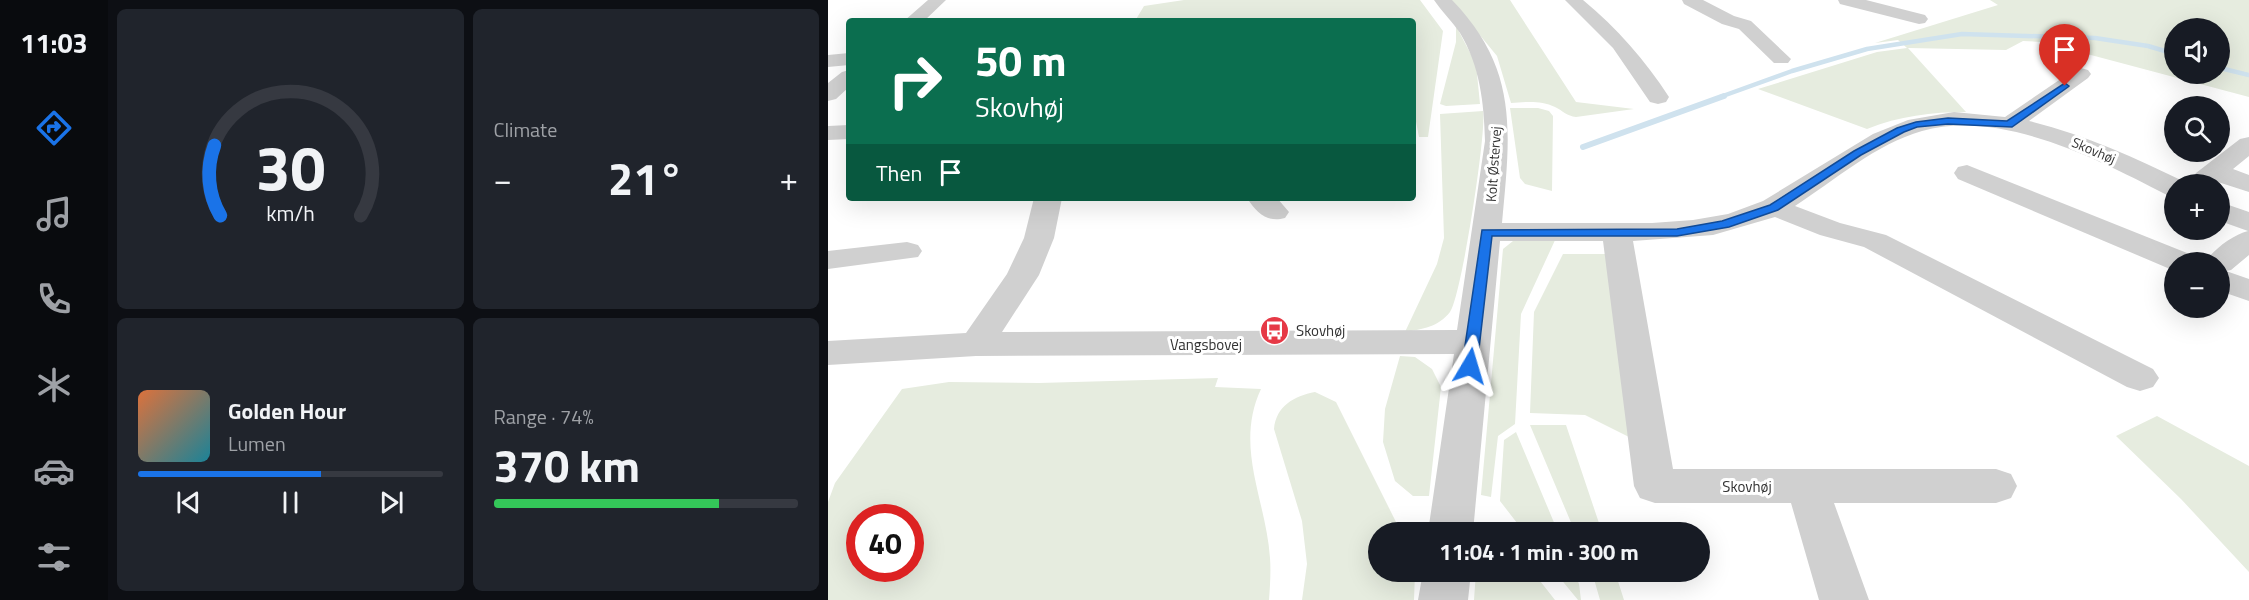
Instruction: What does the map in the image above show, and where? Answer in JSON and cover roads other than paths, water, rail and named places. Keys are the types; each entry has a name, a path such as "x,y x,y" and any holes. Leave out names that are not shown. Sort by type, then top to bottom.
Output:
{"street":[{"path":"917,18 938,0"},
{"name":"Kolt Østervej","path":"1442,0 1465,26 1479,51 1495,101 1497,141 1452,522"},
{"path":"1573,0 1620,43 1640,67 1658,97"},
{"path":"1690,0 1728,20 1745,25 1781,59"},
{"path":"1846,0 1919,19"},
{"path":"828,61 846,59"},
{"path":"2009,124 2081,74"},
{"path":"828,94 846,79"},
{"name":"Skovhøj","path":"1487,232 1677,232 1724,225 1774,207 1858,153 1900,130 1916,125 1948,121 2009,124 2062,137 2094,148 2164,183"},
{"path":"828,133 846,132"},
{"path":"2249,144 2211,175 2249,184"},
{"path":"1967,173 2164,255"},
{"path":"976,344 1023,275 1039,238 1047,201"},
{"path":"1774,207 1830,230 1875,241 2140,378"},
{"path":"2230,214 2249,223"},
{"name":"Skovhøj","path":"1617,232 1655,486 1996,486"},
{"path":"2230,255 2249,240"},
{"path":"828,260 907,251"},
{"path":"2230,283 2249,291"},
{"name":"Vangsbovej","path":"828,353 976,344 1472,342"},
{"path":"1807,486 1844,600"},
{"path":"1443,600 1445,582"}],"waterway":[{"path":"1720,97 1792,71 1867,49 1962,34 2095,38 2164,51"},
{"path":"2230,70 2249,75"},
{"path":"1583,147 1724,96"}],"place":[{"name":"Skovhøj","path":"1275,330"}]}
